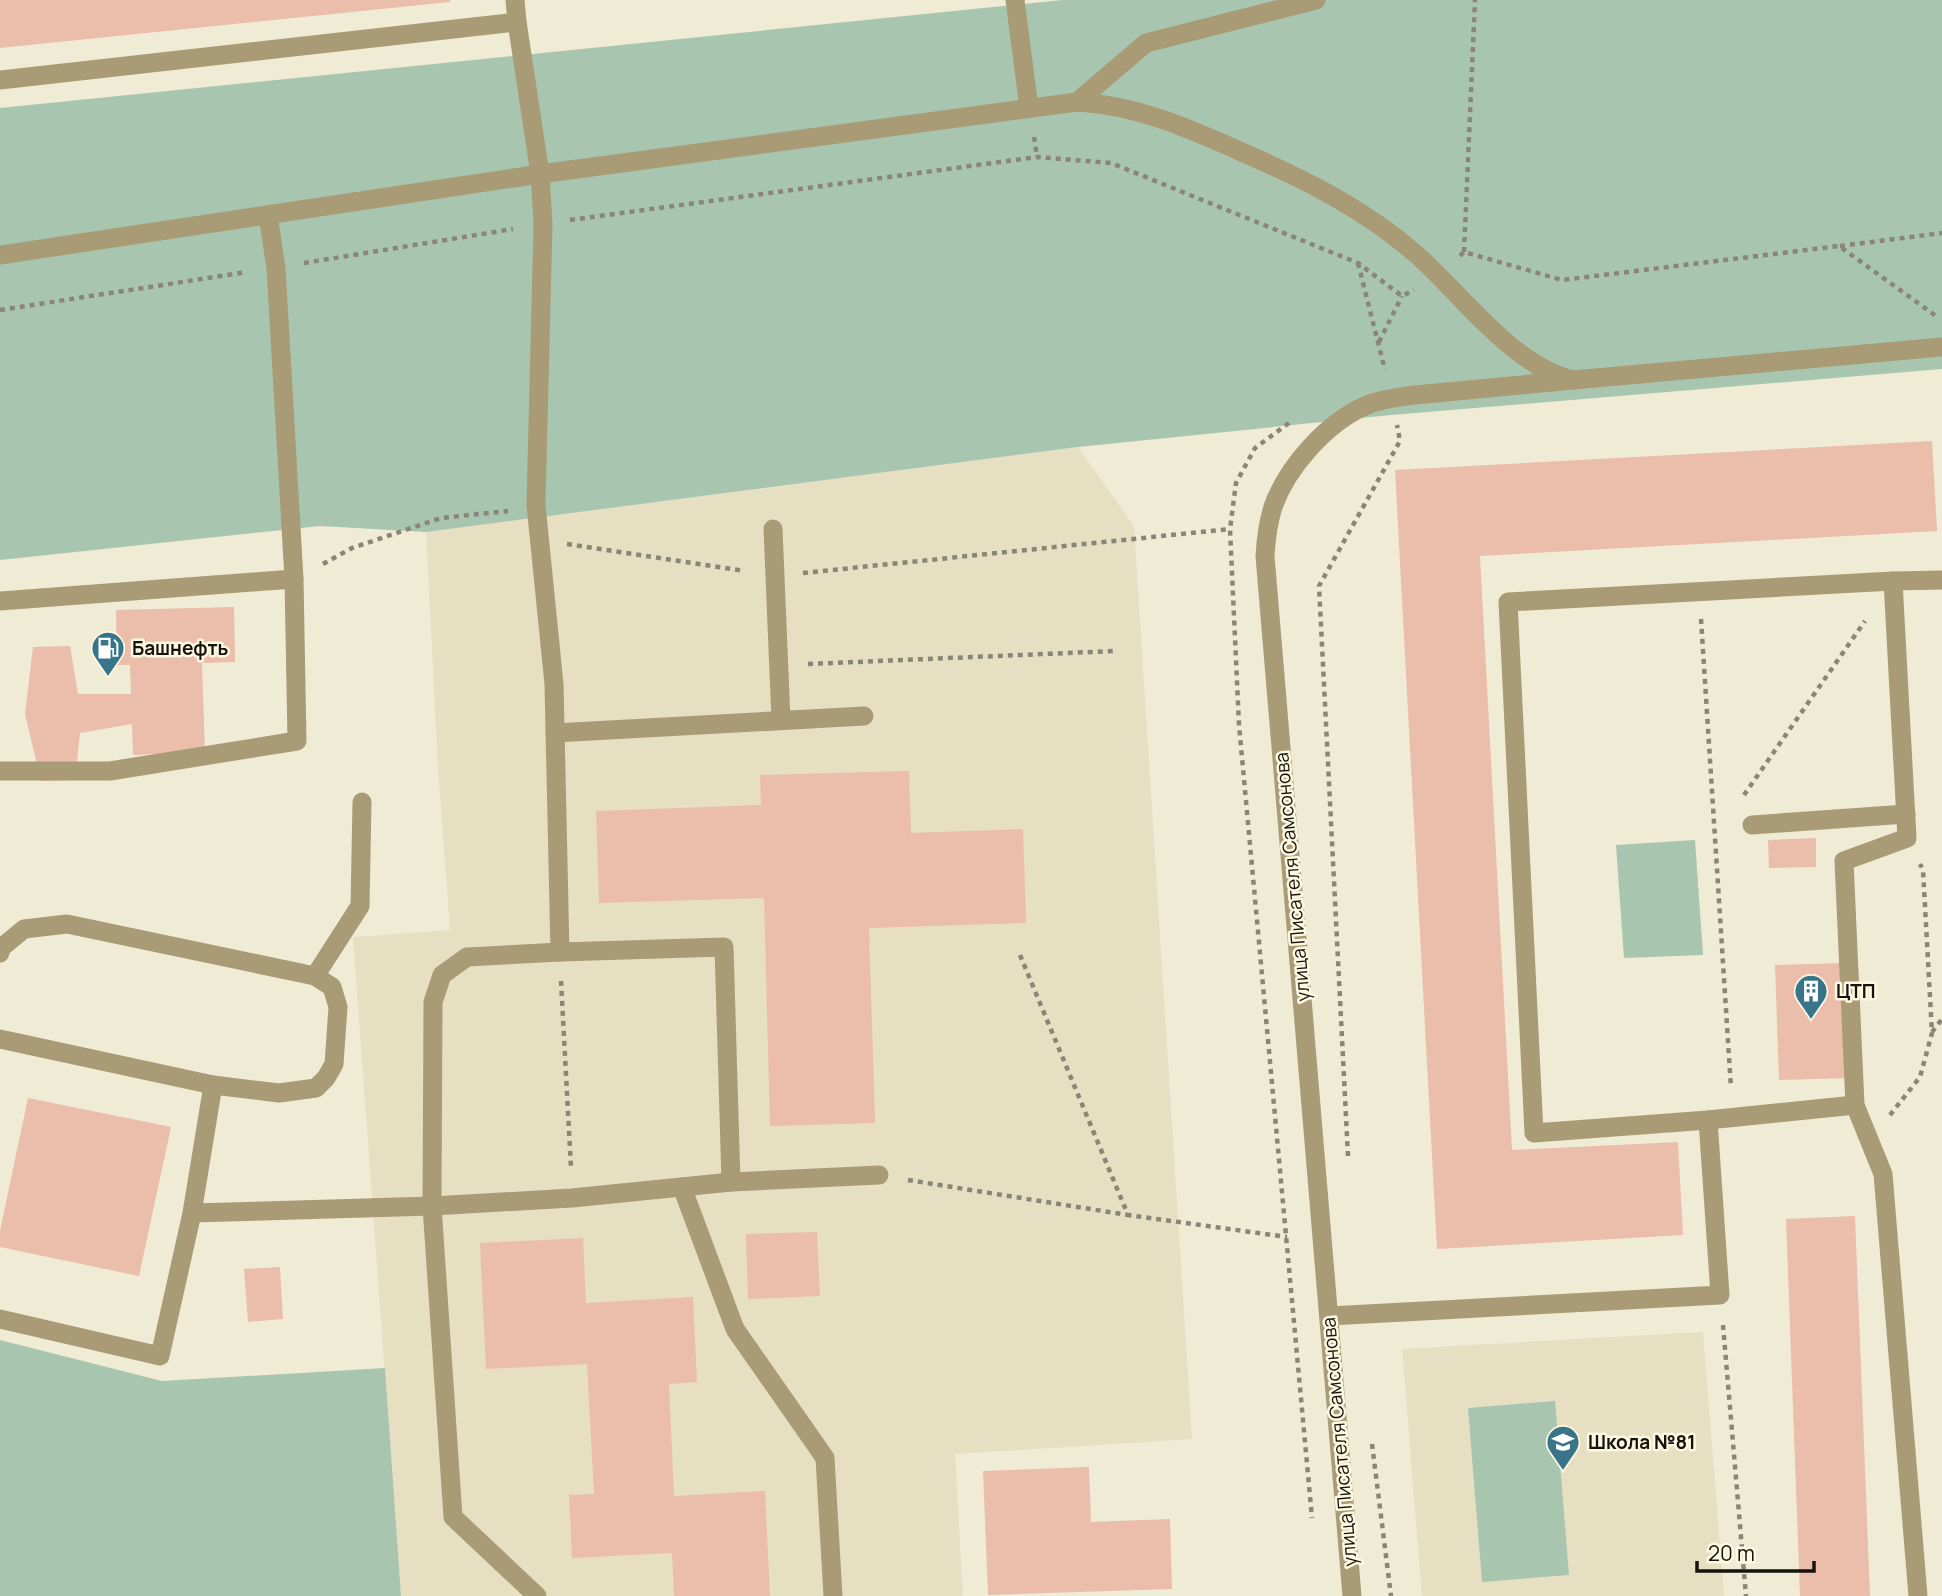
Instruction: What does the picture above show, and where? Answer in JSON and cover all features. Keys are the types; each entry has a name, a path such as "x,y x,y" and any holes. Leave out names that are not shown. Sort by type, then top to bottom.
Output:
{"street":[{"path":"515,0 540,174 542,224 536,505 554,684 560,952"},
{"path":"1015,0 1029,108"},
{"path":"1077,102 1146,43 1316,0"},
{"path":"0,80 517,22"},
{"path":"0,255 540,174 1077,102 1102,104 1152,115 1297,177 1340,199 1419,257 1521,355 1545,371 1573,380"},
{"path":"0,771 110,771 297,741 294,579 276,268 268,215"},
{"name":"улица Писателя Самсонова","path":"1352,1596 1266,570 1266,540 1270,516 1280,490 1302,458 1330,429 1367,405 1392,398 1464,389 1942,347"},
{"path":"772,529 781,720"},
{"path":"0,601 294,579"},
{"path":"1855,1105 1708,1120 1534,1133 1508,602 1894,580 1942,580"},
{"path":"1894,580 1907,838 1844,861 1855,1105 1884,1174 1918,1596"},
{"path":"555,733 864,716"},
{"path":"316,976 360,906 362,802"},
{"path":"1752,825 1906,814"},
{"path":"0,953 1,948 24,929 67,924 316,976 332,987 338,1007 334,1064 326,1078 316,1088 279,1093 213,1085 0,1039"},
{"path":"537,1596 453,1517 432,1206 433,1002 442,975 467,957 724,947 730,1182"},
{"path":"0,1319 160,1356 192,1213 213,1085"},
{"path":"1329,1316 1720,1295 1708,1120"},
{"path":"192,1213 432,1206 572,1198 730,1182 879,1175"},
{"path":"682,1187 735,1329 825,1458 833,1596"}],"path":[{"path":"1378,343 1402,296 1440,277 1464,252 1475,0"},
{"path":"0,310 542,224 1037,157 1111,163 1358,263 1402,296"},
{"path":"1464,252 1562,280 1942,233"},
{"path":"1839,246 1942,321"},
{"path":"1349,1163 1319,586 1401,441 1392,398"},
{"path":"294,579 352,548 441,517 495,513 536,505"},
{"path":"539,540 775,576 1230,528"},
{"path":"1738,804 1894,580"},
{"path":"1699,592 1732,1117"},
{"path":"779,665 1115,651"},
{"path":"1715,837 1723,826"},
{"path":"1870,1141 1920,1077 1932,1033 1923,870 1907,838"},
{"path":"560,952 572,1198"},
{"path":"1020,956 1129,1215"},
{"path":"1932,1033 1942,1019"},
{"path":"879,1175 1287,1237"},
{"path":"1720,1295 1746,1596"},
{"path":"1371,1435 1391,1596"}],"shaded area":[{"path":"1078,447 1134,526 1192,1439 955,1454 963,1596 401,1596 353,937 450,930 438,768 426,532"},
{"name":"Школа №81","path":"1703,1332 1724,1596 1422,1596 1402,1349"}],"green space":[{"path":"1063,0 1942,0 1942,369 1391,415 1078,447 426,532 320,526 0,560 0,108"},
{"path":"1695,840 1703,955 1624,958 1616,845"},
{"path":"0,1340 162,1381 385,1368 401,1596 0,1596"},
{"path":"1555,1401 1569,1575 1482,1582 1468,1408"}],"building":[{"path":"0,0 450,0 450,2 0,48"},
{"path":"1932,441 1937,531 1480,556 1512,1150 1678,1142 1683,1235 1437,1249 1395,470"},
{"path":"234,607 235,662 202,663 205,752 133,755 132,724 80,733 75,780 41,781 25,714 33,647 70,646 78,694 131,694 130,665 117,665 116,610"},
{"path":"909,771 911,833 1023,829 1026,923 869,928 875,1123 770,1126 764,898 599,903 596,811 761,805 760,775"},
{"path":"1816,838 1816,867 1769,868 1768,840"},
{"name":"ЦТП","path":"1843,963 1848,1078 1779,1080 1775,965"},
{"path":"28,1098 171,1127 139,1276 0,1247 0,1231"},
{"path":"1855,1216 1870,1596 1800,1596 1786,1219"},
{"path":"817,1232 820,1296 748,1299 746,1234"},
{"path":"583,1238 586,1303 693,1297 697,1382 669,1384 674,1496 765,1491 770,1596 674,1596 672,1553 572,1558 569,1495 594,1494 587,1364 486,1369 480,1243"},
{"path":"280,1267 283,1319 248,1322 244,1269"},
{"path":"1089,1467 1091,1522 1170,1519 1172,1589 988,1595 983,1471"}],"place":[{"name":"Башнефть","path":"108,678"},
{"name":"ЦТП","path":"1811,1021"},
{"name":"Школа №81","path":"1563,1472"}]}
